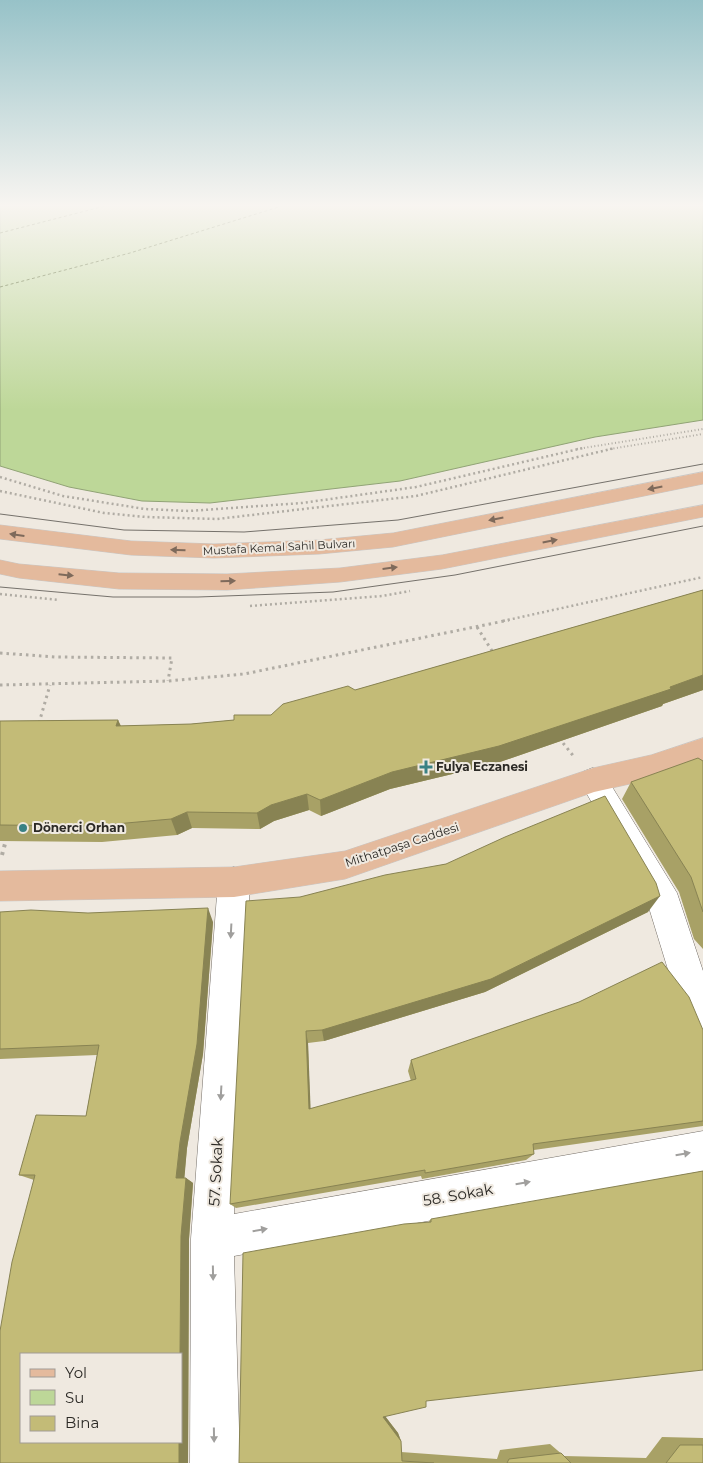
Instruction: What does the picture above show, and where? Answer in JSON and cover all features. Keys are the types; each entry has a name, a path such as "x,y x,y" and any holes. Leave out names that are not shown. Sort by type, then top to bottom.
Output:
{"main road":[{"name":"Mustafa Kemal Sahil Bulvarı","path":"0,532 131,548 214,551 319,547 394,540 703,478"},
{"path":"0,567 19,571 119,581 227,582 340,575 442,562 703,511"},
{"name":"Mithatpaşa Caddesi","path":"0,886 234,882 345,865 593,780 697,758"}],"street":[{"path":"593,780 661,894 703,1025"},
{"name":"57. Sokak","path":"215,1463 212,1238 234,882"},
{"name":"58. Sokak","path":"212,1238 703,1151"}],"path":[{"path":"0,477 63,496 145,509 198,510 302,503 416,487 592,446 703,429"},
{"path":"0,491 104,513 146,517 217,519 416,496 620,447 703,434"},
{"path":"0,685 168,681 244,674 476,627 703,577"},
{"path":"476,627 497,659"},
{"path":"0,653 56,657 172,658 168,681"},
{"path":"37,732 50,685"},
{"path":"557,735 593,780"},
{"path":"0,861 8,833"}],"water":[{"path":"0,274 703,274 703,420 595,437 400,481 210,503 142,501 69,487 0,466"}],"building":[{"path":"703,590 703,675 670,687 671,689 499,746 392,772 320,800 307,794 271,805 257,813 187,812 171,819 93,826 0,825 0,721 118,720 116,726 191,724 234,720 234,715 271,715 283,704 348,686 355,690"},
{"path":"698,758 703,761 703,912 691,877 631,782"},
{"path":"605,796 656,883 660,896 491,979 322,1030 306,1031 309,1109 416,1079 411,1060 579,1002 662,962 689,997 703,1030 703,1121 533,1144 534,1154 425,1173 425,1170 230,1204 246,901 300,897 385,875 446,864 505,837"},
{"path":"208,908 197,1044 180,1142 176,1178 186,1178 181,1236 180,1353 20,1353 20,1443 179,1443 179,1463 0,1463 0,1331 12,1262 35,1175 19,1175 36,1115 86,1116 99,1045 0,1049 0,912 31,910 88,913"},
{"path":"703,1171 703,1370 426,1401 426,1407 383,1417 401,1441 402,1461 434,1463 239,1463 243,1253 404,1224 431,1222 431,1219"},
{"path":"680,1445 703,1445 703,1463 666,1463"},
{"path":"561,1453 571,1463 507,1463 509,1459"}],"ferry route":[{"path":"0,287 49,274"}],"tram line":[{"path":"0,514 124,530 244,532 398,520 703,464"},
{"path":"0,587 113,597 198,597 333,592 455,575 703,526"}],"place":[{"name":"Fulya Eczanesi","path":"426,767"},
{"name":"Dönerci Orhan","path":"23,828"}]}
